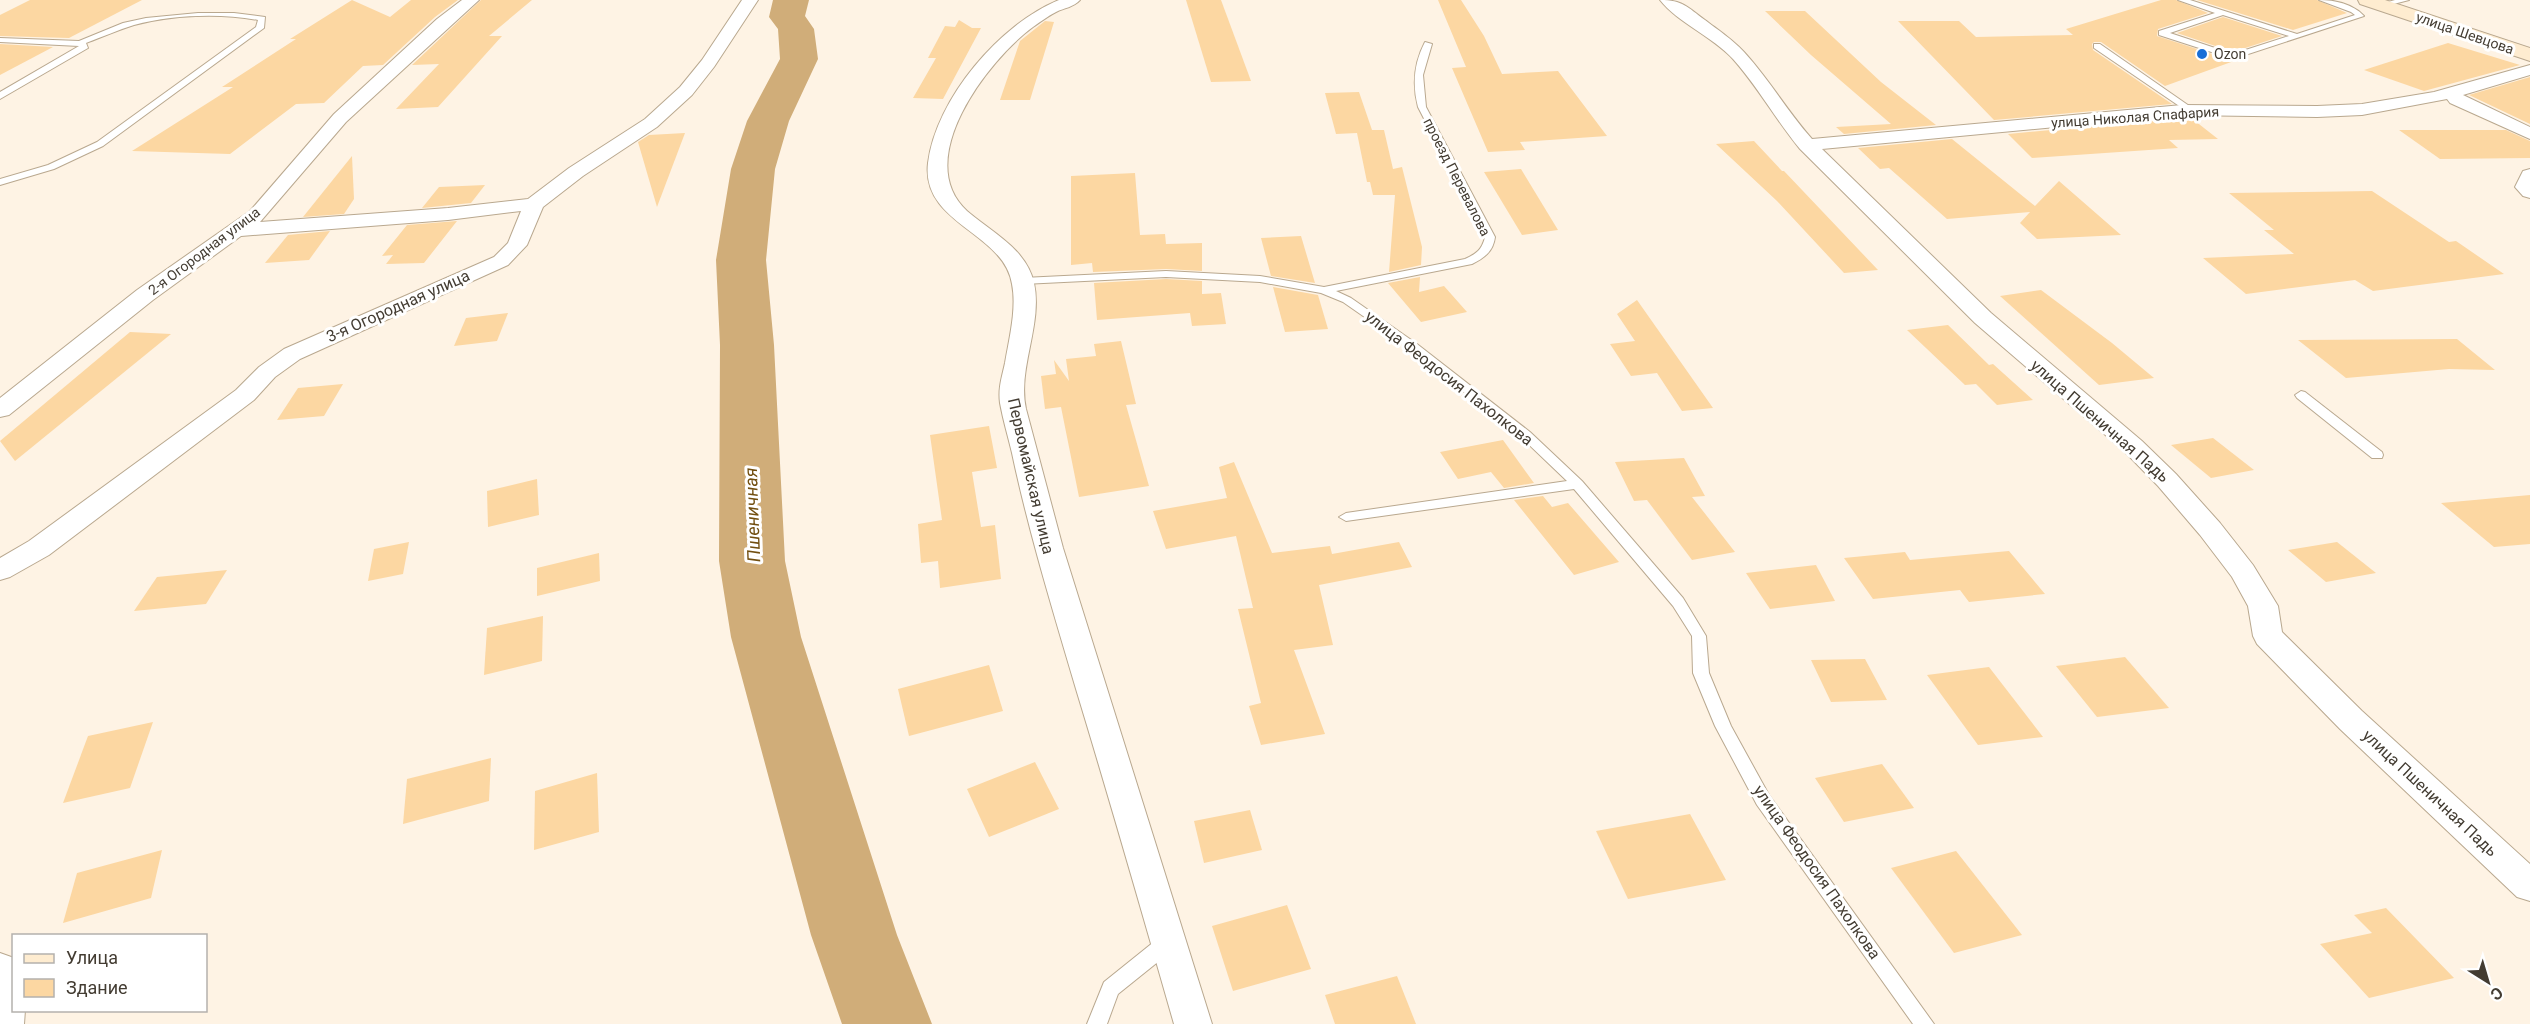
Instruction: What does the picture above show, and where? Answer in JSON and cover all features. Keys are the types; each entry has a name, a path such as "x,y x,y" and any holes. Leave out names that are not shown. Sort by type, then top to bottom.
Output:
{"main road":[{"name":"улица Шевцова","path":"2374,2 2530,55"}],"street":[{"name":"2-я Огородная улица","path":"0,410 145,295 257,215 340,118 443,22 471,0"},
{"path":"235,230 448,214 534,204 576,172 651,123 680,96 708,63 750,0"},
{"path":"1023,281 1012,259 948,205 941,190 937,170 940,145 964,95 991,56 1036,16 1052,6 1072,0"},
{"name":"улица Пшеничная Падь","path":"1668,0 1724,41 1769,93 1786,121 1807,145 1983,318 2133,446 2168,480 2243,572 2263,606 2268,636 2351,720 2530,886"},
{"name":"улица Николая Спафария","path":"1807,145 2191,110 2335,111 2419,103 2530,70"},
{"path":"2454,94 2456,99 2530,134"},
{"path":"2530,175 2525,186 2530,192"},
{"name":"3-я Огородная улица","path":"0,570 39,548 245,395 267,372 292,354 501,261 517,245 534,204"},
{"name":"Первомайская улица","path":"1023,281 1022,332 1011,393 1038,518 1193,1024"},
{"path":"0,970 8,985 5,1024"}],"lane":[{"path":"2182,0 2297,36"},
{"path":"2222,13 2162,33 2233,57 2360,16 2354,10 2323,0"},
{"path":"2374,2 2405,0"},
{"path":"0,40 81,43 133,23 177,17 248,15 262,19 260,28 100,144 51,167 0,182"},
{"path":"0,96 85,46 81,43"},
{"name":"проезд Перевалова","path":"1324,290 1468,262 1485,254 1489,247 1490,237 1422,107 1417,89 1420,62 1428,44"},
{"path":"2097,46 2191,110"},
{"name":"улица Феодосия Пахолкова","path":"1023,281 1166,274 1260,279 1300,284 1324,290 1347,300 1413,346 1526,435 1577,484 1678,602 1699,636 1701,673 1723,726 1763,800 1924,1024"},
{"path":"2301,395 2377,455"},
{"path":"1346,517 1577,484"},
{"path":"1097,1024 1111,987 1169,942"}],"building":[{"path":"30,0 142,0 69,38 0,36 0,15"},
{"path":"352,0 390,17 411,0 458,0 435,17 383,65 363,66 324,103 296,104 230,154 132,151 233,87 222,87 296,39 290,39"},
{"path":"481,0 532,0 489,36 502,36 438,107 396,109 439,64 412,65"},
{"path":"1186,0 1221,0 1251,81 1211,82"},
{"path":"1438,0 1461,0 1484,36 1502,74 1558,71 1607,136 1520,142 1525,150 1488,152 1452,68 1466,67"},
{"path":"2161,0 2176,0 2208,13 2158,29 2157,36 2234,61 2165,86 2101,42 2094,42 2093,50 2172,104 1994,120 1898,21 1959,21 1976,37 2073,35 2066,29"},
{"path":"2197,0 2317,0 2347,13 2293,30"},
{"path":"1765,11 1805,11 1881,82 1936,125 1844,134 1836,127 1891,124 1811,55"},
{"path":"2223,17 2282,36 2233,52 2177,33"},
{"path":"959,20 972,28 981,28 943,99 913,98 936,58 928,58 945,26 955,27"},
{"path":"1045,21 1054,22 1030,100 1000,100 1020,41"},
{"path":"2448,43 2520,65 2424,91 2364,70"},
{"path":"0,44 53,47 0,75"},
{"path":"2530,77 2530,124 2469,95"},
{"path":"1359,92 1372,130 1384,130 1393,169 1402,167 1422,247 1421,265 1389,272 1395,195 1373,195 1370,182 1367,182 1357,133 1336,134 1325,93"},
{"path":"2190,117 2218,139 2169,140 2178,148 2032,158 2008,134"},
{"path":"2399,130 2506,130 2530,141 2530,158 2440,159"},
{"path":"685,133 657,207 638,142 649,135"},
{"path":"1952,139 2035,206 2059,181 2121,235 2037,239 2020,223 2030,212 1947,219 1889,168 1880,169 1858,148"},
{"path":"1754,141 1878,270 1844,273 1777,201 1716,144"},
{"path":"352,156 354,199 344,214 303,217"},
{"path":"1521,169 1558,230 1522,235 1484,172"},
{"path":"1135,173 1140,235 1165,234 1166,244 1202,243 1202,271 1166,269 1093,272 1092,263 1071,265 1071,176"},
{"path":"485,185 471,203 422,208 439,187"},
{"path":"2372,191 2449,242 2456,241 2504,274 2373,291 2355,280 2246,294 2203,258 2294,254 2264,230 2274,230 2229,193"},
{"path":"457,221 424,263 386,264 393,255 382,256 407,225"},
{"path":"330,231 309,260 265,263 288,235"},
{"path":"1301,236 1315,283 1271,276 1261,238"},
{"path":"1420,277 1419,292 1444,286 1467,312 1421,322 1388,283"},
{"path":"1166,279 1202,281 1202,294 1221,293 1226,324 1192,326 1190,313 1097,320 1094,283"},
{"path":"1273,287 1318,295 1328,329 1285,332"},
{"path":"2041,290 2112,343 2154,378 2099,385 2000,296"},
{"path":"1637,300 1713,408 1682,411 1657,373 1631,376 1610,344 1635,341 1617,314"},
{"path":"508,313 497,341 454,346 466,318"},
{"path":"1948,325 1989,365 1993,364 2033,400 1997,405 1976,384 1965,385 1907,330"},
{"path":"130,332 171,334 15,461 0,441"},
{"path":"2457,339 2495,370 2449,369 2346,378 2298,340"},
{"path":"1121,341 1136,404 1126,405 1149,486 1079,497 1061,407 1045,409 1041,376 1056,374 1054,360 1069,381 1066,359 1096,356 1094,344"},
{"path":"343,384 324,416 277,420 298,388"},
{"path":"989,426 997,468 972,472 981,527 995,525 1001,579 940,588 938,561 921,563 918,524 942,520 930,435"},
{"path":"2213,438 2254,470 2211,478 2171,445"},
{"path":"1503,440 1534,483 1504,488 1491,472 1458,479 1440,452"},
{"path":"1684,458 1705,496 1692,497 1735,552 1692,560 1647,500 1634,501 1615,462"},
{"path":"1234,462 1272,553 1330,546 1332,554 1399,542 1412,567 1319,585 1333,645 1294,650 1325,734 1261,745 1249,706 1261,703 1238,609 1253,608 1236,536 1166,549 1153,511 1227,498 1219,467"},
{"path":"537,479 539,515 488,527 487,491"},
{"path":"2530,495 2530,544 2494,547 2441,503"},
{"path":"1543,496 1552,507 1568,503 1619,562 1574,575 1514,500"},
{"path":"409,542 403,574 368,581 374,549"},
{"path":"2337,542 2376,573 2326,582 2288,550"},
{"path":"2009,551 2045,594 1969,602 1960,590 1873,599 1844,558 1905,552 1910,560"},
{"path":"599,553 600,581 537,596 537,568"},
{"path":"1816,565 1835,601 1770,609 1746,573"},
{"path":"227,570 206,604 134,611 157,577"},
{"path":"543,616 542,661 484,675 487,628"},
{"path":"2125,657 2169,708 2097,717 2056,666"},
{"path":"1865,659 1887,700 1831,702 1811,660"},
{"path":"989,665 1003,711 909,736 898,689"},
{"path":"1989,667 2043,737 1978,745 1927,675"},
{"path":"153,722 130,788 63,803 88,736"},
{"path":"491,758 489,801 403,824 407,779"},
{"path":"1035,762 1059,809 989,837 967,789"},
{"path":"1882,764 1914,808 1844,822 1815,778"},
{"path":"597,773 599,832 534,850 535,791"},
{"path":"1250,810 1262,850 1204,863 1194,821"},
{"path":"1690,814 1726,880 1628,899 1596,831"},
{"path":"162,850 151,898 63,923 77,873"},
{"path":"1956,851 2022,935 1954,953 1891,868"},
{"path":"1287,905 1311,969 1233,991 1212,926"},
{"path":"2386,908 2454,978 2369,998 2320,944 2372,933 2354,915"},
{"path":"1397,976 1416,1024 1335,1024 1325,995"}],"waterway":[{"name":"Пшеничная","path":"791,0 787,17 796,29 799,59 768,121 753,169 741,260 747,345 752,561 766,637 854,935 887,1024"}],"place":[{"name":"Ozon","path":"2202,54"}]}
